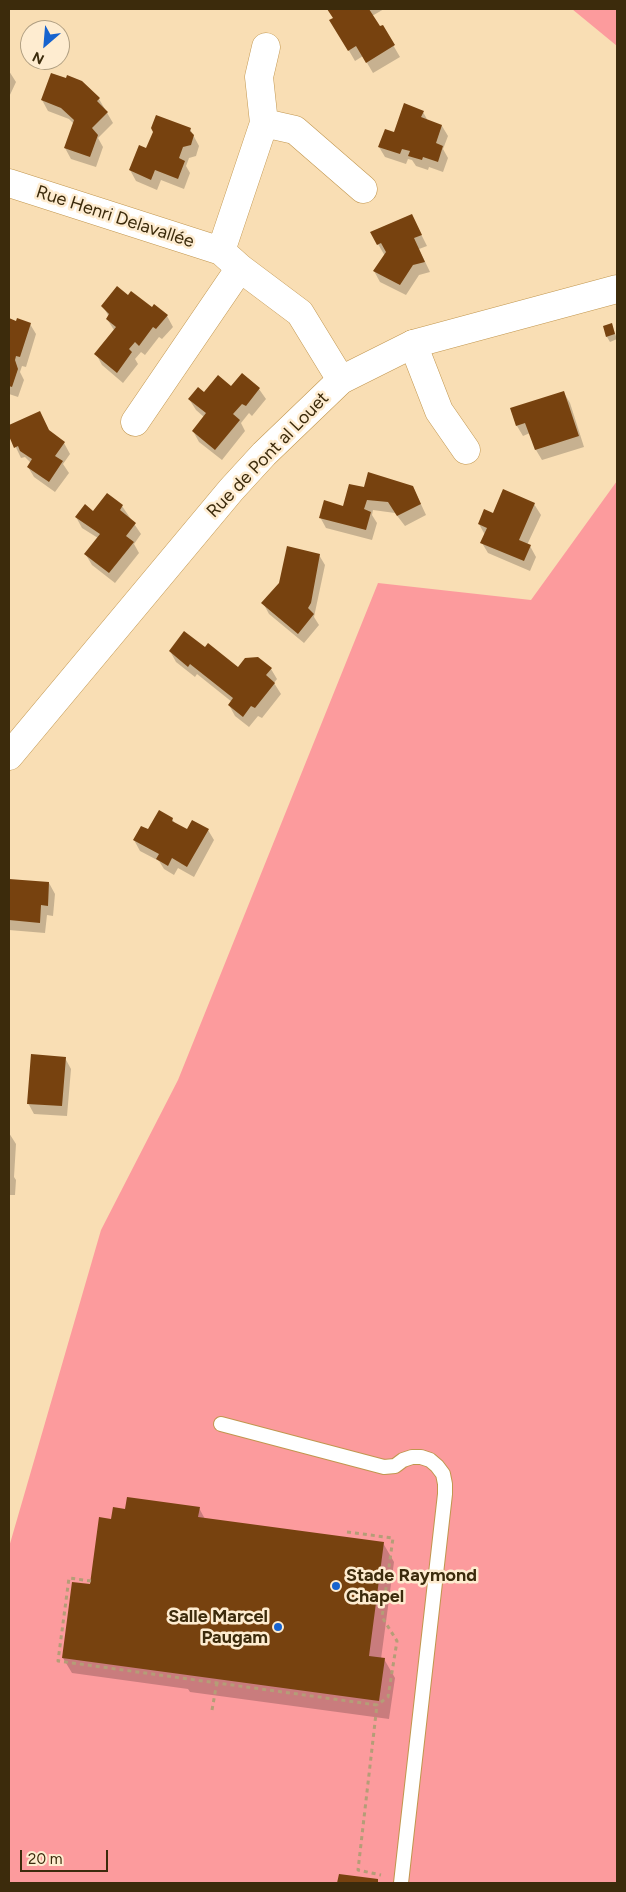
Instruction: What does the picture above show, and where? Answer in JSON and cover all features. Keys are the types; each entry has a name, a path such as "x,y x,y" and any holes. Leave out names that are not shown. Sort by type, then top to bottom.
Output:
{"street":[{"path":"135,422 230,259 264,123 259,77 266,47"},
{"path":"264,123 295,130 364,189"},
{"name":"Rue Henri Delavallée","path":"9,183 230,259 300,313 341,380"},
{"name":"Rue de Pont al Louet","path":"9,756 231,490 264,454 341,380 413,344 617,289"},
{"path":"413,344 439,411 466,450"}],"lane":[{"path":"221,1424 384,1467 395,1466 402,1460 412,1457 421,1457 430,1460 443,1474 445,1494 401,1881"}],"path":[{"path":"91,1581 69,1578 58,1661 377,1705 388,1697 397,1641 382,1617 393,1538 347,1532"},
{"path":"212,1710 217,1682"},
{"path":"377,1705 358,1870 401,1881"}],"shaded area":[{"path":"572,9 617,9 617,46"},
{"path":"617,481 617,1883 9,1883 9,1547 101,1230 178,1080 378,583 531,600"}],"building":[{"path":"327,9 369,9 380,26 383,25 395,45 366,63 356,46 348,51 329,20 333,18"},
{"path":"51,73 66,78 67,75 82,81 100,98 97,101 108,112 92,128 98,135 90,157 64,148 74,120 61,108 41,100"},
{"path":"404,103 424,111 421,117 442,125 436,143 443,146 438,162 423,157 422,160 408,156 410,151 402,149 400,154 378,147 385,129 394,132"},
{"path":"156,115 191,128 190,131 194,135 191,145 183,147 179,158 185,161 178,179 155,170 151,180 129,170 139,145 146,148 153,132 151,128"},
{"path":"412,214 422,235 414,238 425,262 413,265 400,285 373,271 386,252 381,243 377,245 370,232"},
{"path":"117,286 128,295 131,291 152,307 154,304 168,315 156,329 153,327 139,346 135,342 129,349 132,352 117,373 94,354 116,327 106,319 109,314 101,306"},
{"path":"9,318 16,321 17,318 31,323 20,357 16,356 15,360 18,369 12,387 9,386"},
{"path":"612,323 615,334 606,337 603,326"},
{"path":"242,373 260,388 246,406 242,404 233,414 240,420 215,450 192,431 206,413 188,399 198,387 204,392 218,375 231,386"},
{"path":"564,391 579,436 535,450 525,423 516,426 510,408"},
{"path":"40,411 49,430 65,442 55,456 63,461 49,482 27,467 32,459 20,451 18,446 14,448 9,436 9,425"},
{"path":"368,472 413,486 421,504 397,516 388,502 367,500 364,509 371,512 366,530 319,518 324,500 343,506 349,484 364,487"},
{"path":"503,489 535,503 519,540 531,545 524,561 480,543 487,528 478,524 484,509 493,513"},
{"path":"107,493 123,505 120,510 136,523 126,536 134,542 109,573 84,554 100,534 75,517 85,504 93,511"},
{"path":"287,546 320,554 311,603 308,608 314,614 298,634 261,603 279,583"},
{"path":"184,631 205,647 208,643 238,667 245,658 258,657 272,668 266,675 275,683 255,708 251,706 243,717 228,705 233,698 190,664 188,667 169,651"},
{"path":"159,810 173,818 172,821 187,829 192,820 209,829 187,867 172,858 168,866 156,859 159,854 133,840 141,826 148,829"},
{"path":"9,879 49,882 48,906 41,905 40,923 9,920"},
{"path":"31,1054 66,1057 62,1106 27,1104"},
{"name":"Salle Marcel Paugam","path":"127,1497 200,1507 198,1517 384,1542 369,1656 385,1658 379,1701 62,1658 72,1582 90,1584 99,1517 111,1519 113,1507 125,1509"},
{"path":"339,1874 378,1879 378,1883 337,1883"}],"place":[{"name":"Stade Raymond Chapel","path":"336,1586"},
{"name":"Salle Marcel Paugam","path":"278,1627"}]}
